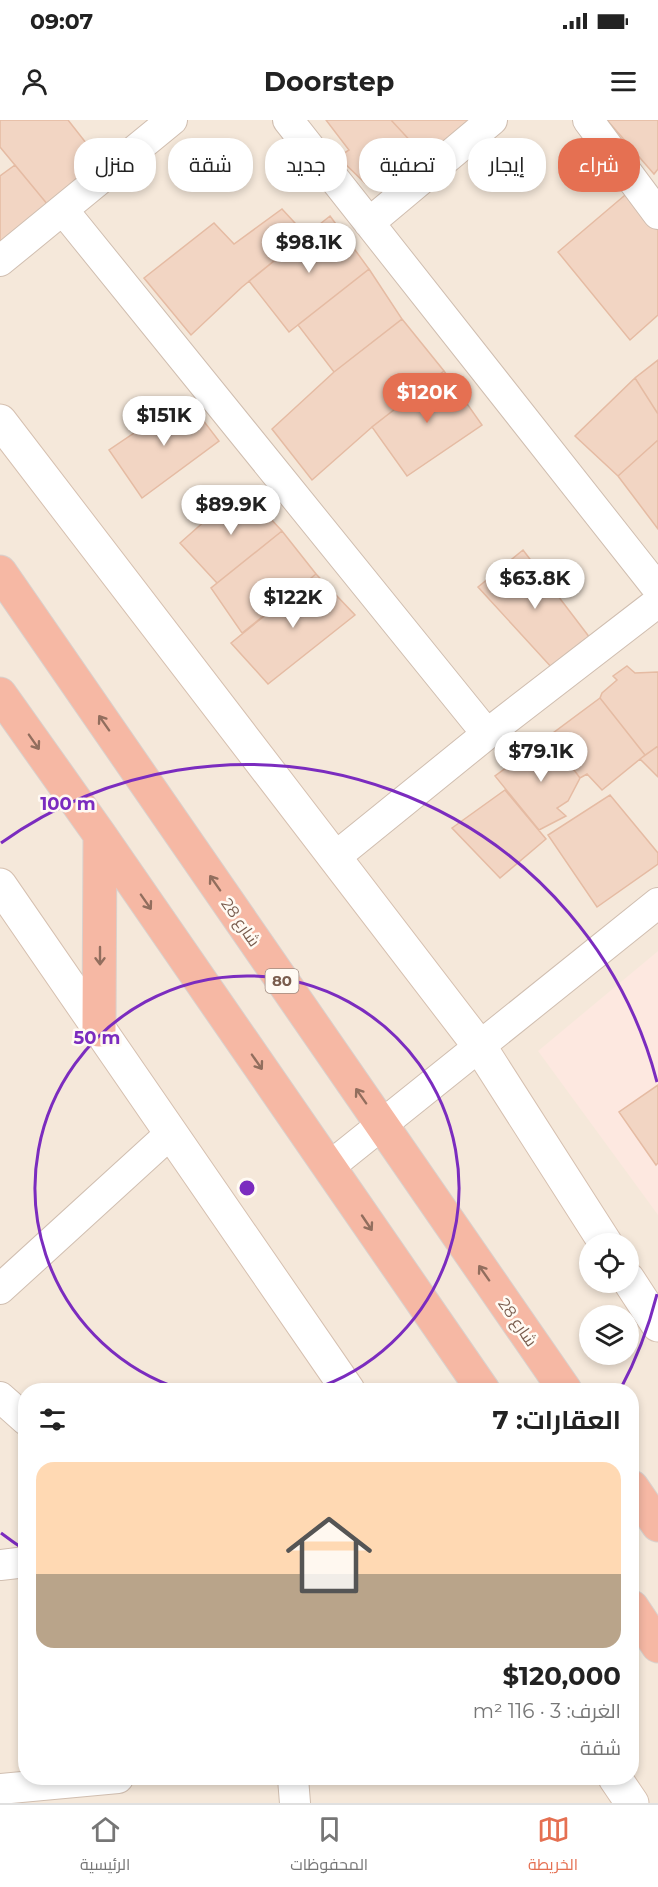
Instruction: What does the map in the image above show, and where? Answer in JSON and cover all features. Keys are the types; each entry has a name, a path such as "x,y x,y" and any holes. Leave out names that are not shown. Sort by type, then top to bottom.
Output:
{"highway":[{"name":"شارع 28","path":"0,572 560,1383"},
{"path":"0,694 478,1383"},
{"path":"99,1030 100,835"},
{"path":"639,1496 658,1525"},
{"path":"639,1618 658,1646"}],"main road":[{"path":"0,420 480,1047 599,1233"},
{"path":"2,891 343,1383"},
{"path":"637,1293 658,1325"},
{"path":"620,1785 632,1803"}],"street":[{"path":"0,261 172,120"},
{"path":"288,120 658,589"},
{"path":"369,223 492,120"},
{"path":"588,120 658,214"},
{"path":"63,210 488,734"},
{"path":"334,858 488,734 658,602"},
{"path":"329,1167 658,903"},
{"path":"0,1289 171,1133"},
{"path":"0,1397 18,1413"},
{"path":"0,1565 18,1563"},
{"path":"0,1789 67,1788 82,1785"},
{"path":"294,1785 295,1803"}],"shaded area":[{"path":"0,120 658,120 658,1803 0,1803"},
{"path":"658,951 658,1215 538,1051"}],"building":[{"path":"0,120 68,120 82,138 74,138 74,184 48,205 0,147"},
{"path":"326,120 391,120 408,138 359,138 359,177 347,166 347,151 349,150 347,138 340,138"},
{"path":"391,120 477,120 455,138 408,138"},
{"path":"607,120 658,120 658,169 654,174 640,158 640,138 623,138"},
{"path":"15,165 48,205 0,253 0,176"},
{"path":"629,192 632,192 658,227 658,315 630,340 558,252"},
{"path":"282,209 306,235 242,287 191,335 144,278 214,223 234,244"},
{"path":"330,216 369,269 289,332 249,281"},
{"path":"369,269 402,319 334,372 298,325"},
{"path":"402,319 444,371 372,427 312,480 272,429 334,372"},
{"path":"658,360 658,414 635,378"},
{"path":"444,371 482,425 407,476 372,427"},
{"path":"635,378 658,414 658,440 618,476 575,436"},
{"path":"186,398 219,441 142,498 109,450"},
{"path":"658,440 658,529 618,476"},
{"path":"242,488 282,531 217,583 180,543"},
{"path":"282,531 316,574 242,633 211,588"},
{"path":"523,550 590,638 553,669 478,587"},
{"path":"316,574 355,615 268,684 231,643"},
{"path":"627,666 635,673 658,672 658,746 645,755 600,698 602,693 617,680 613,676"},
{"path":"600,698 645,755 602,790 587,774 580,778 549,736"},
{"path":"549,736 580,778 568,801 557,808 566,816 539,830 495,776"},
{"path":"658,746 658,777 640,759"},
{"path":"505,790 546,839 500,878 452,828"},
{"path":"610,795 658,853 658,864 597,907 548,835"},
{"path":"658,1085 658,1163 656,1165 619,1112"}]}
